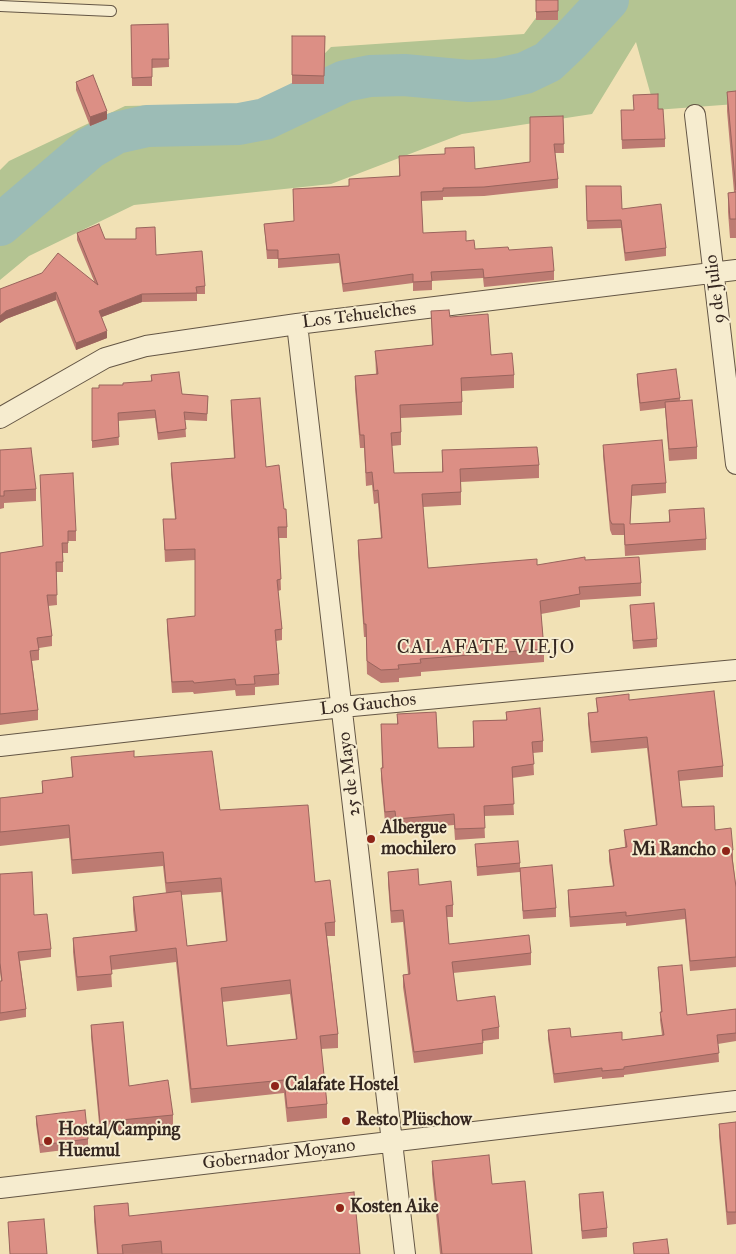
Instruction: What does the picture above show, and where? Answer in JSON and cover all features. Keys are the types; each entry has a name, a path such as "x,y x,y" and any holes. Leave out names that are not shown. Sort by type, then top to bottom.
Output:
{"street":[{"name":"9 de Julio","path":"695,115 714,273 731,384 736,464"},
{"name":"Los Tehuelches","path":"0,418 105,358 146,346 298,324 736,270"},
{"name":"25 de Mayo","path":"298,324 405,1254"},
{"name":"Los Gauchos","path":"0,746 342,707 736,670"},
{"name":"Gobernador Moyano","path":"0,1188 736,1101"}],"lane":[{"path":"0,6 111,11"}],"green space":[{"path":"549,0 736,0 736,104 655,110 636,42 592,114 462,134 331,184 134,205 29,256 0,280 0,170 9,161 125,106 277,103 331,47 524,34"}],"building":[{"path":"536,0 558,0 558,11 536,12"},
{"path":"168,24 169,59 152,59 152,77 132,78 131,25"},
{"path":"292,36 325,36 324,76 292,75"},
{"path":"93,75 107,111 90,117 76,82"},
{"path":"736,91 736,190 727,92"},
{"path":"658,94 658,109 663,109 665,139 622,140 621,110 634,110 633,95"},
{"path":"563,116 564,144 554,144 558,179 484,187 443,188 443,191 421,192 423,233 466,231 466,241 474,240 475,249 508,247 509,250 552,247 554,271 484,278 483,269 431,272 432,281 413,282 413,274 343,284 339,254 278,259 278,250 267,250 264,224 294,221 293,189 349,186 349,179 400,176 399,156 445,154 445,148 474,147 475,169 530,162 530,117"},
{"path":"586,186 621,186 622,209 661,204 666,248 625,253 621,220 587,221"},
{"path":"736,192 736,219 730,219 728,193"},
{"path":"99,224 105,239 136,239 136,228 155,227 156,255 202,251 205,286 196,287 197,293 142,294 99,311 107,331 76,343 56,292 6,311 0,316 0,289 42,273 58,253 98,285 77,233"},
{"path":"449,310 450,317 488,314 491,355 512,353 514,375 461,378 462,402 400,405 401,432 391,433 394,473 443,472 442,450 537,447 539,465 460,469 461,492 422,494 428,568 537,559 537,565 585,557 585,560 639,557 641,583 579,587 580,594 540,601 544,649 420,659 421,663 398,665 399,669 381,670 367,661 366,624 364,624 358,540 382,538 378,490 374,491 372,472 366,473 364,435 360,435 355,376 378,374 375,351 433,345 431,311"},
{"path":"676,369 680,398 640,403 637,374"},
{"path":"179,372 182,394 208,396 207,414 184,412 186,429 158,433 155,410 118,413 119,437 92,441 92,388 99,388 99,385 123,385 123,383 152,381 151,375"},
{"path":"260,398 266,467 279,465 284,509 286,509 287,527 278,527 281,579 277,580 282,629 275,630 279,674 254,676 255,684 236,685 235,679 194,683 193,681 172,682 167,619 195,616 195,549 165,550 163,519 176,519 171,463 235,458 231,400"},
{"path":"692,400 697,447 669,449 665,402"},
{"path":"662,440 666,483 632,485 630,524 670,522 669,510 704,508 706,539 625,545 624,524 612,524 610,520 603,445"},
{"path":"31,448 36,489 4,491 4,496 0,496 0,450"},
{"path":"73,473 76,531 68,531 68,543 62,543 63,562 56,562 57,595 47,595 52,636 37,638 39,650 30,651 38,710 0,714 0,553 43,546 40,475"},
{"path":"654,603 657,639 633,641 630,605"},
{"path":"714,691 723,766 678,771 682,807 714,806 715,830 731,828 733,850 731,850 736,887 736,957 690,961 685,909 626,916 626,912 570,917 568,890 614,886 609,850 627,847 624,830 657,825 647,737 591,742 588,713 598,712 596,698 629,694 629,700"},
{"path":"540,708 543,741 532,742 534,764 512,767 514,804 484,806 485,828 455,829 454,814 396,819 395,811 385,812 381,768 383,768 381,724 398,724 397,714 436,712 438,748 474,747 473,721 507,720 506,712"},
{"path":"134,751 134,757 212,751 220,810 308,805 315,882 330,880 335,922 325,923 338,1034 320,1036 327,1104 287,1108 284,1080 191,1089 176,948 110,956 112,974 77,977 73,938 137,931 133,897 181,891 187,946 227,941 221,878 166,883 163,852 72,860 69,825 0,832 0,798 43,793 42,781 73,777 71,757","holes":["290,980 297,1039 227,1046 221,988"]},
{"path":"518,841 520,863 477,867 475,844"},
{"path":"552,865 556,908 523,911 520,868"},
{"path":"418,869 419,885 451,881 453,905 446,906 449,944 529,935 531,953 452,962 457,1001 495,996 499,1027 482,1030 483,1043 414,1052 403,975 410,974 403,910 391,911 388,872"},
{"path":"32,872 34,915 47,914 51,949 18,952 26,1009 0,1013 0,981 2,981 0,963 0,874"},
{"path":"682,965 687,1015 736,1009 736,1033 717,1035 719,1053 624,1067 624,1069 602,1071 602,1068 554,1074 548,1030 570,1028 571,1037 622,1032 622,1040 664,1035 660,1012 662,1012 658,967"},
{"path":"123,1022 129,1086 168,1080 173,1115 100,1122 91,1025"},
{"path":"85,1110 88,1139 40,1145 36,1116"},
{"path":"736,1122 736,1212 727,1212 719,1124"},
{"path":"489,1155 492,1184 525,1181 532,1254 442,1254 432,1161"},
{"path":"354,1192 360,1254 162,1254 161,1241 122,1245 123,1254 98,1254 94,1206 128,1203 129,1216"},
{"path":"603,1192 607,1228 582,1231 579,1194"},
{"path":"44,1219 47,1254 10,1254 8,1222"},
{"path":"667,1239 669,1254 634,1254 633,1243"}],"waterway":[{"path":"0,225 90,148 116,133 147,126 239,124 265,119 345,81 370,76 404,75 469,81 498,79 525,73 548,62 608,0"}],"place":[{"name":"Albergue mochilero","path":"371,839"},
{"name":"Mi Rancho","path":"726,851"},
{"name":"Calafate Hostel","path":"275,1086"},
{"name":"Resto Plüschow","path":"346,1121"},
{"name":"Hostal/Camping Huemul","path":"48,1141"},
{"name":"Kosten Aike","path":"340,1208"}],"district":[{"name":"CALAFATE VIEJO","path":"486,648"}]}
